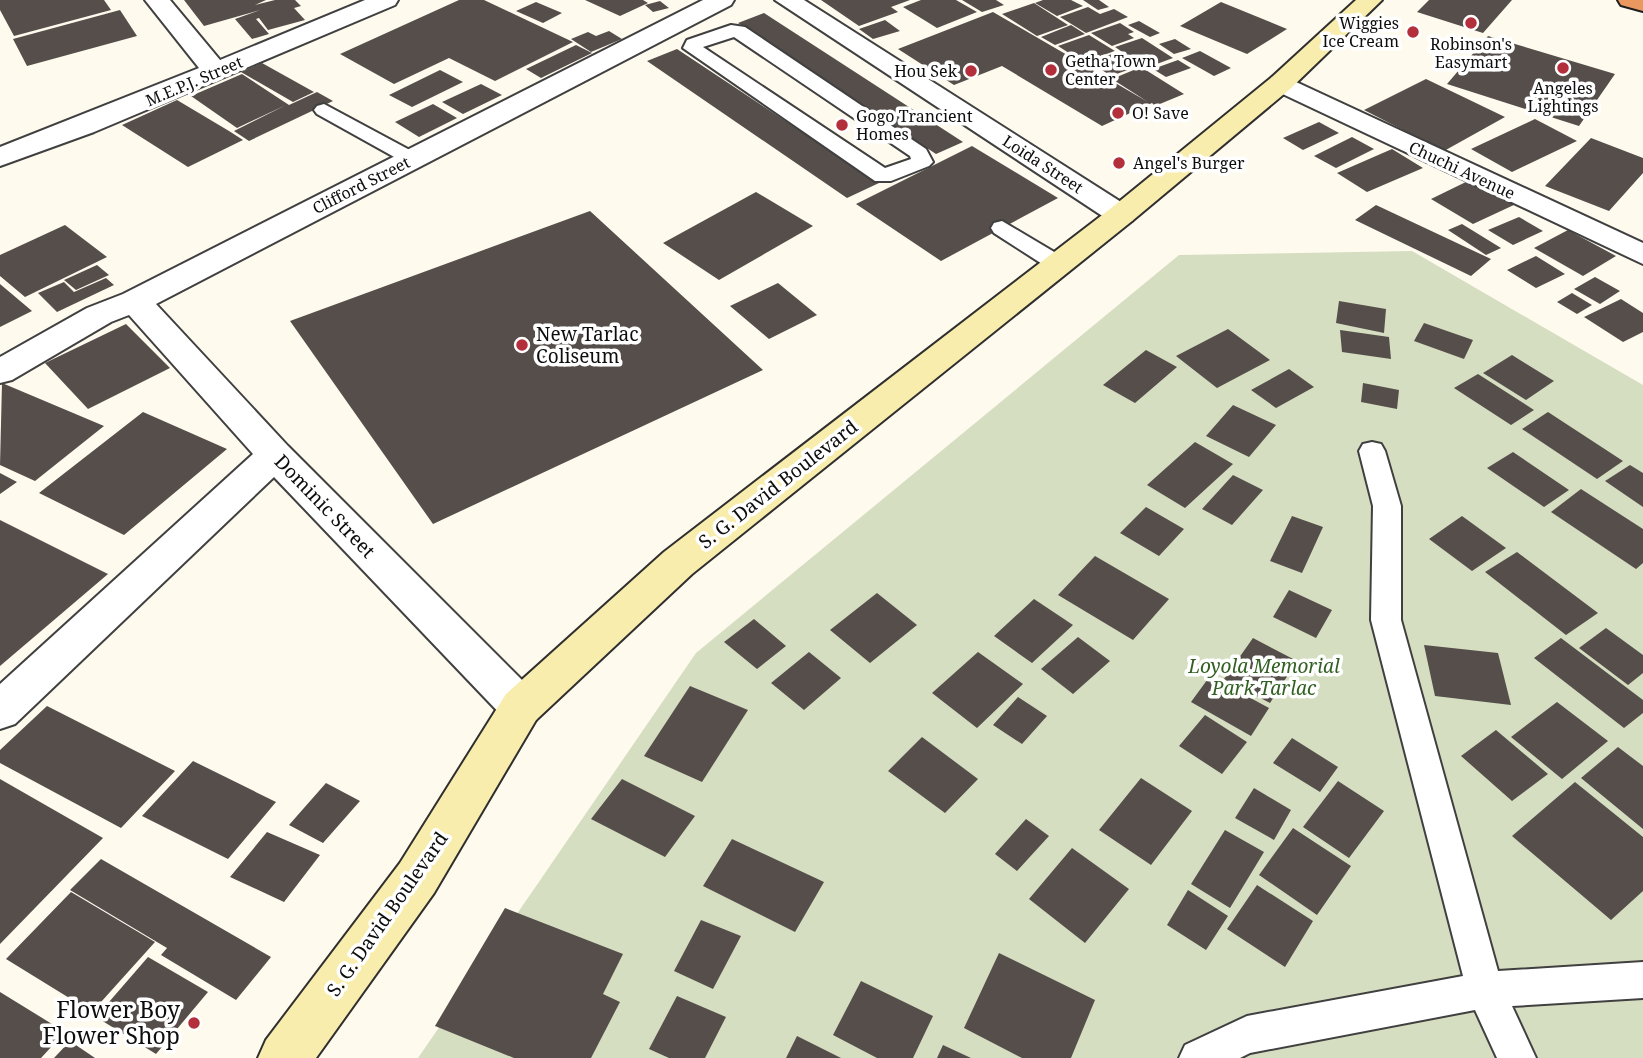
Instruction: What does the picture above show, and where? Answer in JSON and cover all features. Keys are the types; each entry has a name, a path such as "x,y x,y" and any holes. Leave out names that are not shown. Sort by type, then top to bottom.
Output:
{"highway":[{"path":"1630,0 1643,4"}],"street":[{"path":"157,0 216,72"},
{"name":"M.E.P.J. Street","path":"0,157 216,72 386,0"},
{"name":"Clifford Street","path":"0,372 99,315 135,301 722,0"},
{"name":"Loida Street","path":"787,0 1121,215"},
{"name":"S. G. David Boulevard","path":"284,1058 417,878 521,707 678,563 1121,215 1280,83 1370,0"},
{"name":"Chuchi Avenue","path":"1280,83 1643,255"},
{"name":"Dominic Street","path":"135,301 275,455 521,707"},
{"path":"0,711 275,455"}],"lane":[{"path":"673,26 708,39 738,31 923,158 922,162 912,171 883,176 692,48 708,39"},
{"path":"324,110 412,159"},
{"path":"1002,228 1058,264"},
{"path":"1372,451 1387,506 1386,620 1485,990 1517,1058"},
{"path":"1198,1058 1247,1035 1485,990 1643,980"}],"green space":[{"name":"Loyola Memorial Park Tarlac","path":"1412,251 1643,385 1643,1058 418,1058 696,653 1179,255"}],"building":[{"path":"0,0 104,0 111,10 14,36 0,10"},
{"path":"184,0 266,0 255,5 275,0 295,0 301,6 294,8 305,20 268,30 259,18 256,19 269,34 252,39 235,19 260,10 204,26"},
{"path":"459,0 484,0 573,42 495,81 449,58 394,84 340,54"},
{"path":"585,0 643,0 648,3 620,16"},
{"path":"821,0 910,0 891,7 898,12 859,26"},
{"path":"921,0 956,0 977,12 937,28 903,7"},
{"path":"962,0 996,0 1004,5 982,12"},
{"path":"1043,0 1071,0 1083,6 1057,16 1035,3"},
{"path":"1083,0 1099,0 1109,7 1098,10"},
{"name":"Robinson's Easymart","path":"1429,0 1512,0 1483,33 1417,12"},
{"path":"660,1 669,8 653,12 645,5"},
{"path":"536,2 562,13 543,23 516,11"},
{"path":"1221,2 1287,29 1247,54 1180,26"},
{"path":"1034,3 1068,25 1037,36 1002,14"},
{"path":"1088,7 1100,14 1114,9 1128,17 1086,33 1060,17"},
{"path":"120,10 137,36 27,66 13,39"},
{"name":"Getha Town Center","path":"993,12 1148,102 1112,79 1141,67 1184,94 1155,106 1152,103 1102,126 1002,66 954,85 898,49"},
{"path":"764,13 963,142 936,154 738,23"},
{"path":"885,20 900,31 873,39 859,29"},
{"path":"1139,21 1160,33 1150,37 1128,25"},
{"path":"1120,23 1134,32 1128,34 1134,38 1112,46 1091,33"},
{"path":"1071,25 1085,34 1055,45 1041,37"},
{"path":"609,31 622,39 591,52 571,39 588,32 596,36"},
{"path":"1089,35 1115,51 1083,62 1058,46"},
{"path":"1488,36 1615,74 1579,126 1447,84"},
{"path":"1142,38 1173,58 1146,68 1115,47"},
{"path":"1175,39 1191,49 1174,54 1159,44"},
{"path":"576,45 592,53 541,78 526,69"},
{"path":"677,49 879,183 847,198 647,61"},
{"path":"1200,51 1231,68 1214,76 1182,58"},
{"path":"1112,54 1133,68 1111,76 1090,62"},
{"path":"1178,60 1191,68 1166,77 1153,69"},
{"path":"262,63 314,92 293,102 241,72"},
{"path":"440,70 463,82 412,107 389,95"},
{"path":"242,74 289,105 317,92 333,101 249,141 234,131 286,105 237,128 191,96"},
{"path":"1426,79 1505,117 1444,151 1364,110"},
{"path":"481,84 502,95 463,114 442,102"},
{"path":"177,100 243,140 188,167 122,125"},
{"path":"433,104 457,118 419,137 395,122"},
{"path":"1535,119 1577,141 1512,172 1471,149"},
{"path":"1319,122 1339,133 1303,150 1283,138"},
{"path":"1352,137 1374,149 1336,168 1314,156"},
{"path":"1591,138 1643,158 1643,173 1609,211 1545,186"},
{"path":"972,146 1058,198 941,261 856,204"},
{"path":"1392,149 1423,168 1367,192 1337,173"},
{"path":"1472,179 1516,204 1473,224 1431,199"},
{"path":"756,192 813,226 719,280 663,243"},
{"path":"1376,205 1491,259 1471,276 1355,220"},
{"name":"New Tarlac Coliseum","path":"590,211 763,370 433,524 290,321"},
{"path":"1519,217 1543,231 1513,245 1488,230"},
{"path":"1462,224 1501,248 1486,255 1448,230"},
{"path":"65,225 107,257 25,297 0,276 0,255"},
{"path":"1568,230 1616,256 1583,276 1534,248"},
{"path":"1536,256 1565,274 1536,288 1507,270"},
{"path":"97,265 109,275 76,290 64,280"},
{"path":"1595,277 1620,291 1600,304 1574,289"},
{"path":"106,278 114,285 57,312 38,293 64,282 74,292"},
{"path":"778,283 817,315 769,339 730,306"},
{"path":"0,284 32,311 0,327"},
{"path":"1572,293 1592,305 1577,314 1557,302"},
{"path":"1621,299 1643,313 1643,332 1623,342 1584,317"},
{"path":"1339,301 1386,309 1384,333 1336,323"},
{"path":"1424,323 1473,340 1464,359 1414,341"},
{"path":"126,324 170,368 88,409 45,363"},
{"path":"1228,329 1270,360 1217,388 1176,356"},
{"path":"1340,330 1389,337 1391,359 1342,352"},
{"path":"1146,350 1177,367 1135,403 1103,385"},
{"path":"1512,355 1554,381 1526,400 1483,373"},
{"path":"1289,369 1314,387 1276,408 1251,390"},
{"path":"1478,374 1534,410 1511,425 1454,388"},
{"path":"2,383 104,426 35,481 0,465"},
{"path":"1363,383 1399,390 1397,409 1361,402"},
{"path":"1233,405 1276,425 1249,457 1206,436"},
{"path":"143,412 227,449 124,535 39,493"},
{"path":"1548,412 1623,461 1597,479 1522,429"},
{"path":"1195,442 1233,464 1185,508 1147,485"},
{"path":"1513,452 1569,490 1544,507 1487,468"},
{"path":"1630,465 1643,473 1643,507 1605,481"},
{"path":"0,473 17,482 0,494"},
{"path":"1233,475 1263,490 1232,525 1202,509"},
{"path":"1581,489 1643,529 1643,563 1636,569 1551,512"},
{"path":"1146,507 1184,529 1159,556 1120,533"},
{"path":"1292,516 1323,527 1302,573 1270,561"},
{"path":"1462,516 1506,548 1472,571 1429,539"},
{"path":"0,520 108,574 0,666"},
{"path":"1517,552 1598,613 1566,635 1485,572"},
{"path":"1095,556 1169,599 1133,640 1058,595"},
{"path":"1289,590 1332,610 1316,638 1273,617"},
{"path":"877,593 917,625 870,663 830,630"},
{"path":"1034,599 1073,625 1032,663 994,636"},
{"path":"754,619 786,646 757,669 724,642"},
{"path":"1606,628 1643,655 1643,673 1628,685 1579,648"},
{"path":"1078,637 1110,661 1073,694 1041,669"},
{"path":"1253,638 1297,661 1270,703 1224,679"},
{"path":"1561,638 1643,700 1643,713 1624,728 1534,658"},
{"path":"1424,645 1498,653 1511,705 1435,696"},
{"path":"809,652 841,678 804,710 771,683"},
{"path":"978,652 1023,684 977,728 932,693"},
{"path":"1210,676 1269,708 1251,736 1191,702"},
{"path":"690,686 748,710 702,782 644,756"},
{"path":"1018,697 1047,716 1022,744 993,725"},
{"path":"1557,702 1608,741 1562,779 1511,737"},
{"path":"47,706 175,771 121,828 0,763 0,750"},
{"path":"1205,715 1247,742 1222,774 1179,746"},
{"path":"1496,730 1548,774 1512,801 1461,756"},
{"path":"922,737 978,779 945,813 888,771"},
{"path":"1292,738 1338,767 1320,792 1273,763"},
{"path":"1618,747 1643,766 1643,829 1581,778"},
{"path":"193,761 276,802 228,859 142,816"},
{"path":"1141,778 1192,811 1151,865 1099,830"},
{"path":"0,779 103,838 0,944"},
{"path":"622,779 695,816 665,857 591,819"},
{"path":"1338,781 1384,811 1349,858 1303,827"},
{"path":"1575,782 1643,837 1643,891 1611,920 1512,836"},
{"path":"326,783 360,801 323,843 289,825"},
{"path":"1254,788 1291,810 1274,840 1235,818"},
{"path":"1026,819 1049,836 1017,871 995,854"},
{"path":"1293,828 1351,866 1317,915 1259,875"},
{"path":"1225,830 1264,852 1230,908 1191,884"},
{"path":"267,832 320,855 284,902 230,877"},
{"path":"732,839 824,882 795,932 703,886"},
{"path":"1072,848 1129,889 1085,943 1029,899"},
{"path":"101,859 271,957 236,1000 161,955 167,948 70,890"},
{"path":"1257,885 1313,921 1285,967 1227,929"},
{"path":"1188,890 1228,916 1206,950 1167,925"},
{"path":"71,892 155,942 92,1012 6,959"},
{"path":"505,908 623,954 603,994 620,1002 591,1058 514,1058 435,1026"},
{"path":"701,920 741,936 713,989 674,971"},
{"path":"999,953 1095,1000 1071,1058 1022,1058 964,1028"},
{"path":"148,957 208,992 156,1054 96,1017"},
{"path":"861,981 933,1016 913,1058 877,1058 833,1035"},
{"path":"0,992 65,1032 41,1058 0,1058"},
{"path":"677,996 726,1017 705,1058 669,1058 649,1049"},
{"path":"797,1036 841,1058 786,1058"},
{"path":"70,1041 95,1058 54,1058"},
{"path":"943,1045 971,1058 937,1058"}],"place":[{"name":"Robinson's Easymart","path":"1471,23"},
{"name":"Wiggies Ice Cream","path":"1413,32"},
{"name":"Angeles Lightings","path":"1563,68"},
{"name":"Getha Town Center","path":"1051,70"},
{"name":"Hou Sek","path":"971,71"},
{"name":"O! Save","path":"1118,113"},
{"name":"Gogo Trancient Homes","path":"842,125"},
{"name":"Angel's Burger","path":"1119,163"},
{"name":"New Tarlac Coliseum","path":"522,345"},
{"name":"Flower Boy Flower Shop","path":"194,1023"}]}
